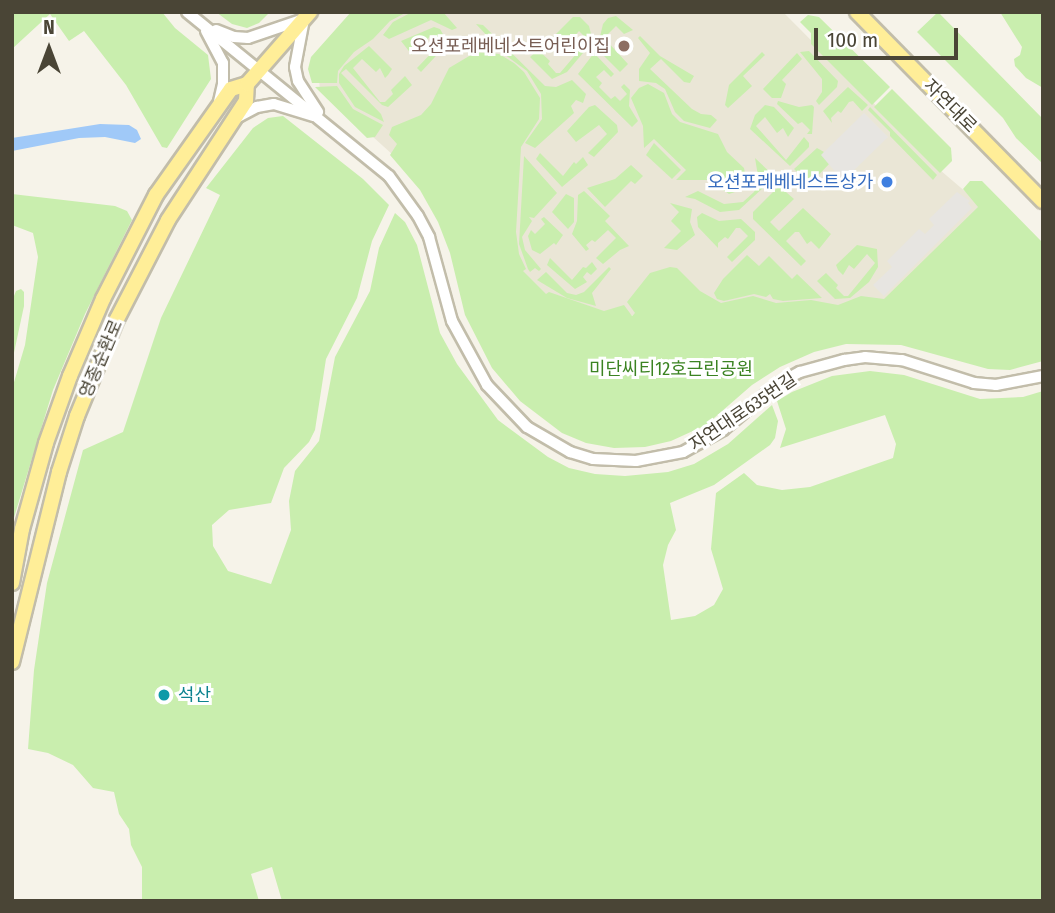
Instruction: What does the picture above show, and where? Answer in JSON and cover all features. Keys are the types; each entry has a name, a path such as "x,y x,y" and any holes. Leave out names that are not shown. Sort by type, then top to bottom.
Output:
{"main road":[{"name":"자연대로","path":"857,12 1043,201"},
{"name":"영종순환로","path":"12,659 47,512 96,366 163,230 246,102 247,85 307,16"},
{"name":"영종순환로","path":"12,583 37,471 87,333 156,195 231,89 247,85"}],"street":[{"path":"187,12 200,23 219,51 223,63 223,83 217,107"},
{"path":"200,23 234,37 248,38 307,16"},
{"path":"307,16 295,62 296,76 322,119"},
{"name":"자연대로635번길","path":"200,23 322,119 389,176 418,216 435,253 452,321 487,385 527,427 570,452 593,458 636,461 683,452 723,430 778,383 800,372 844,360 902,360 974,383 996,385 1043,376"},
{"path":"234,120 257,107 274,104 322,119"}],"shaded area":[{"path":"380,12 783,12 940,170 987,210 897,309 635,314 623,319 532,291 438,102 396,146 393,155 320,89 319,80"},
{"path":"864,113 888,137 843,181 821,155"},
{"path":"957,192 970,201 968,203 972,208 884,296 873,285 892,267 887,261 919,229 925,234 934,225 929,219"}],"green space":[{"path":"12,12 162,12 175,28 208,55 211,79 167,148 162,147 126,85 84,31 69,41 50,14 12,49"},
{"path":"216,12 270,12 259,23 247,28 232,24"},
{"path":"351,12 407,12 390,21 373,39 354,52 338,71 337,83 312,83 308,69 311,57"},
{"path":"412,12 443,12 457,28 452,30 431,20 389,39 383,35 393,22"},
{"path":"938,12 1043,119 1043,164 1016,138 1003,118 917,32"},
{"path":"1000,12 1043,12 1043,88 1026,78 1015,66 1014,59 1020,55 1022,47"},
{"path":"808,15 819,17 890,87 872,105 811,44 811,33 800,22"},
{"path":"616,16 633,30 624,34 616,26 604,38 628,64 620,72 597,49 603,24 608,18"},
{"path":"573,17 580,17 589,26 591,34 588,47 567,72 552,79 530,57 538,50 550,61 548,64 556,73 560,73 588,40 579,31 566,46 561,42 555,52 548,42"},
{"path":"476,24 483,25 545,86 556,87 572,80 586,94 583,103 576,100 571,106 574,113 535,148 525,143 542,119 541,94 527,71 504,54"},
{"path":"434,27 440,29 448,43 421,72 417,68 441,43 434,35 430,36 422,47 418,44 412,50 412,55 401,41"},
{"path":"640,36 660,56 694,76 690,83 684,82 661,59 650,69 692,109 711,115 717,120 710,128 684,121 675,112 665,89 656,83 639,81 639,69 650,53 638,38"},
{"path":"369,46 392,69 388,75 385,78 380,68 376,72 362,59 353,68 380,102 385,102 393,94 391,90 405,76 412,85 388,107 382,105 346,69 341,73 381,114 384,122 355,107 339,83 339,74 344,66"},
{"path":"809,51 838,81 837,87 819,105 816,101 822,92 822,79 800,52"},
{"name":"미단씨티12호근린공원","path":"476,52 499,54 514,63 524,72 540,98 539,119 521,147 516,232 519,254 526,269 523,271 546,294 549,292 604,311 624,305 632,316 635,313 627,302 650,273 670,267 677,268 700,291 721,303 753,296 776,303 811,300 838,305 861,296 884,299 978,207 963,189 970,181 982,181 1043,243 1043,361 1010,370 988,369 901,345 846,344 814,352 780,367 752,385 706,425 671,441 645,447 614,448 586,443 562,433 520,401 492,368 465,315 450,253 438,222 420,190 390,155 397,144 389,135 392,127 421,115 431,104 449,68"},
{"path":"762,52 765,55 743,76 752,86 728,108 725,105 729,85"},
{"path":"594,53 614,74 611,77 604,70 596,77 602,83 599,87 611,99 615,96 620,101 627,94 621,87 624,84 630,90 629,106 638,121 632,127 578,74"},
{"path":"797,53 802,59 782,80 786,84 781,98 772,98 763,89"},
{"path":"648,84 664,93 672,114 680,122 718,134 727,152 744,168 746,179 741,190 729,194 709,180 676,180 686,170 654,139 644,148 643,126 631,98 639,88"},
{"path":"337,86 353,109 383,125 375,137 367,138 315,87"},
{"path":"848,87 868,105 862,111 853,101 849,102 841,113 838,111 831,118 832,123 823,111"},
{"path":"892,89 951,148 952,161 940,173 874,107"},
{"path":"778,101 799,107 812,105 812,134 807,134 810,130 802,122 798,124 777,104"},
{"path":"595,105 617,125 618,132 594,157 588,153 607,134 599,125 576,142 567,131 589,107"},
{"path":"765,105 774,107 794,128 788,137 783,128 777,133 765,117 756,126 786,160 804,137 809,143 809,147 790,166 750,129 755,115"},
{"path":"870,107 937,175 933,180 890,136 890,132 868,110"},
{"path":"283,116 363,179 389,205 372,241 357,298 326,359 315,430 309,442 284,468 271,503 229,510 212,525 213,546 228,571 271,584 291,530 289,501 295,471 319,441 335,357 370,291 379,248 395,213 405,222 417,245 440,333 457,364 498,420 548,457 569,468 595,474 625,476 668,472 694,464 728,444 772,405 778,421 775,438 770,445 714,485 670,503 676,530 668,545 663,565 671,620 695,616 714,605 723,589 711,549 716,493 744,473 757,485 782,490 810,487 893,458 896,444 885,415 780,448 786,429 777,401 832,376 870,371 904,375 980,399 1023,397 1043,391 1043,901 282,901 272,867 251,874 259,901 142,901 142,867 131,845 129,829 119,814 114,792 93,788 73,765 48,753 28,749 34,670 47,583 83,450 123,432 161,318 220,195 206,188 253,128 268,118"},
{"path":"654,143 681,170 672,179 646,155"},
{"path":"817,148 824,152 822,155 830,163 810,184 794,169"},
{"path":"540,153 563,176 574,162 576,164 583,157 588,165 562,187 536,159"},
{"path":"524,156 557,193 534,218 529,217 532,221 522,237 525,250 541,269 539,271 535,268 530,272 519,244"},
{"path":"755,158 775,177 739,210 720,212 695,199 685,197 698,191 724,204 743,202 754,192 759,182"},
{"path":"631,165 643,176 635,184 631,181 605,207 587,188 615,179"},
{"path":"779,186 794,199 770,222 779,231 803,208 831,234 819,249 811,241 807,244 799,232 795,232 786,241 806,261 801,266 753,219 753,212"},
{"path":"584,191 610,216 605,221 629,246 603,264 596,258 616,238 608,230 595,242 592,240 586,245 589,249 586,251 572,234 577,221 578,195"},
{"path":"12,194 115,206 127,211 132,220 85,314 53,390 12,524 12,389 25,345 38,257 33,233 12,225"},
{"path":"566,194 574,198 574,222 568,229 552,212"},
{"path":"670,203 692,209 690,222 695,235 677,250 664,248 681,231 671,221 679,212"},
{"path":"702,213 719,221 741,219 755,232 755,240 732,262 727,257 748,236 740,228 736,228 728,239 725,237 718,243 718,248 698,227 697,217"},
{"path":"544,217 563,235 556,245 554,243 540,254 532,250 528,236 531,230 535,234 545,224 541,219"},
{"path":"857,245 877,249 878,267 869,282 850,298 835,299 817,281 826,273 838,285 836,288 844,296 848,296 875,263 867,254 854,269 849,265 843,275 838,270 836,265"},
{"path":"747,255 759,266 769,256 792,279 797,274 822,298 783,301 773,299 770,294 766,297 754,294 724,301 717,299 714,293 723,279"},
{"path":"550,258 572,280 583,267 586,268 592,262 597,269 591,275 587,272 583,277 587,282 575,289 547,265"},
{"path":"609,267 611,269 592,293 596,306 567,298 537,280 546,272 567,293 576,295 584,292"},
{"path":"21,289 24,292 24,306 12,362 12,301 16,291"}],"water":[{"path":"100,124 129,125 137,130 141,139 135,143 105,137 79,138 12,151 12,138"}],"place":[{"name":"오션포레베네스트어린이집","path":"624,46"},
{"name":"오션포레베네스트상가","path":"887,182"},
{"name":"석산","path":"164,695"}]}
